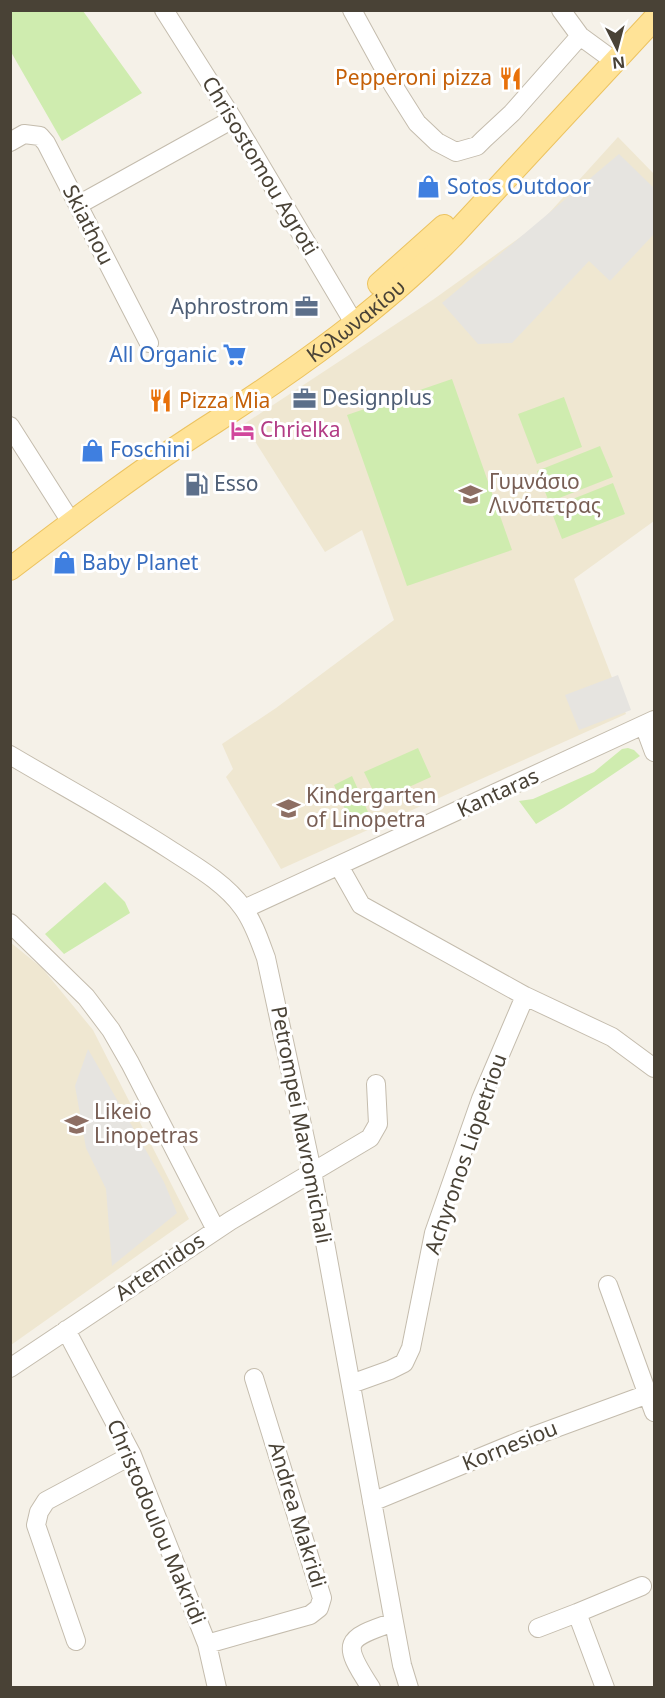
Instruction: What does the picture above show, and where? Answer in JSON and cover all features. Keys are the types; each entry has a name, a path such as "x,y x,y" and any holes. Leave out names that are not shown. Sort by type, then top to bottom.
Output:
{"main road":[{"name":"Κολωνακίου","path":"10,551 228,413 430,260 610,59 651,19"},
{"name":"Κολωνακίου","path":"10,568 67,515"}],"street":[{"name":"Chrisostomou Agroti","path":"164,10 233,119 351,318"},
{"path":"352,10 393,85 417,123 437,142 456,152 477,146 484,140 512,113 580,36"},
{"path":"561,10 580,36 610,59"},
{"path":"78,205 233,119"},
{"name":"Skiathou","path":"10,142 24,134 40,136 46,143 148,343"},
{"path":"10,426 67,515"},
{"path":"649,723 654,752"},
{"name":"Kantaras","path":"243,909 649,723"},
{"name":"Petrompei Mavromichali","path":"10,755 148,836 223,887 243,909 267,958 312,1171 402,1665 409,1688"},
{"path":"339,866 361,905 525,996 612,1037 654,1068"},
{"path":"10,923 86,998 111,1030 216,1230"},
{"name":"Achyronos Liopetriou","path":"351,1384 404,1363 411,1348 434,1233 481,1099 525,996"},
{"name":"Artemidos","path":"10,1368 216,1230 370,1138 378,1124 376,1084"},
{"path":"608,1285 654,1412"},
{"name":"Christodoulou Makridi","path":"66,1330 132,1455 207,1644 217,1688"},
{"name":"Andrea Makridi","path":"207,1644 310,1615 319,1608 322,1598 254,1378"},
{"name":"Kornesiou","path":"372,1502 520,1441 648,1394"},
{"path":"76,1641 36,1525 39,1512 46,1501 132,1455"},
{"path":"538,1628 642,1586"},
{"path":"577,1613 605,1688"},
{"path":"371,1688 354,1662 351,1648 354,1640 362,1632 394,1622"}],"shaded area":[{"name":"Γυμνάσιο Λινόπετρας","path":"618,137 654,174 654,521 574,579 626,714 281,869 226,777 233,769 222,744 276,708 394,620 362,530 325,552 244,424 434,299 540,223"},
{"path":"619,154 654,188 654,234 610,281 589,261 512,343 478,344 442,303"},
{"path":"618,675 631,710 579,730 565,695"},
{"name":"Likeio Linopetras","path":"10,942 42,968 93,1030 189,1219 11,1345"},
{"path":"88,1049 164,1182 177,1213 112,1266 106,1189 86,1148 75,1086"}],"green space":[{"path":"10,11 83,11 142,93 62,141 11,52"},
{"path":"452,379 512,550 407,586 347,415"},
{"path":"564,397 582,447 537,464 518,414"},
{"path":"600,446 613,477 549,502 537,471"},
{"path":"613,483 625,514 562,539 550,508"},
{"path":"418,748 431,777 378,801 364,772"},
{"path":"628,748 640,756 536,824 519,801 533,799 594,772 622,749"},
{"path":"352,776 368,812 350,820 334,785"},
{"path":"105,882 125,902 130,913 64,954 45,934"}],"place":[{"name":"Pepperoni pizza","path":"510,78"},
{"name":"Sotos Outdoor","path":"429,187"},
{"name":"Aphrostrom","path":"307,307"},
{"name":"All Organic","path":"235,355"},
{"name":"Designplus","path":"304,398"},
{"name":"Pizza Mia","path":"161,401"},
{"name":"Chrielka","path":"242,430"},
{"name":"Foschini","path":"92,450"},
{"name":"Esso","path":"196,484"},
{"name":"Γυμνάσιο Λινόπετρας","path":"471,494"},
{"name":"Baby Planet","path":"64,563"},
{"name":"Kindergarten of Linopetra","path":"288,808"},
{"name":"Likeio Linopetras","path":"76,1124"}]}
